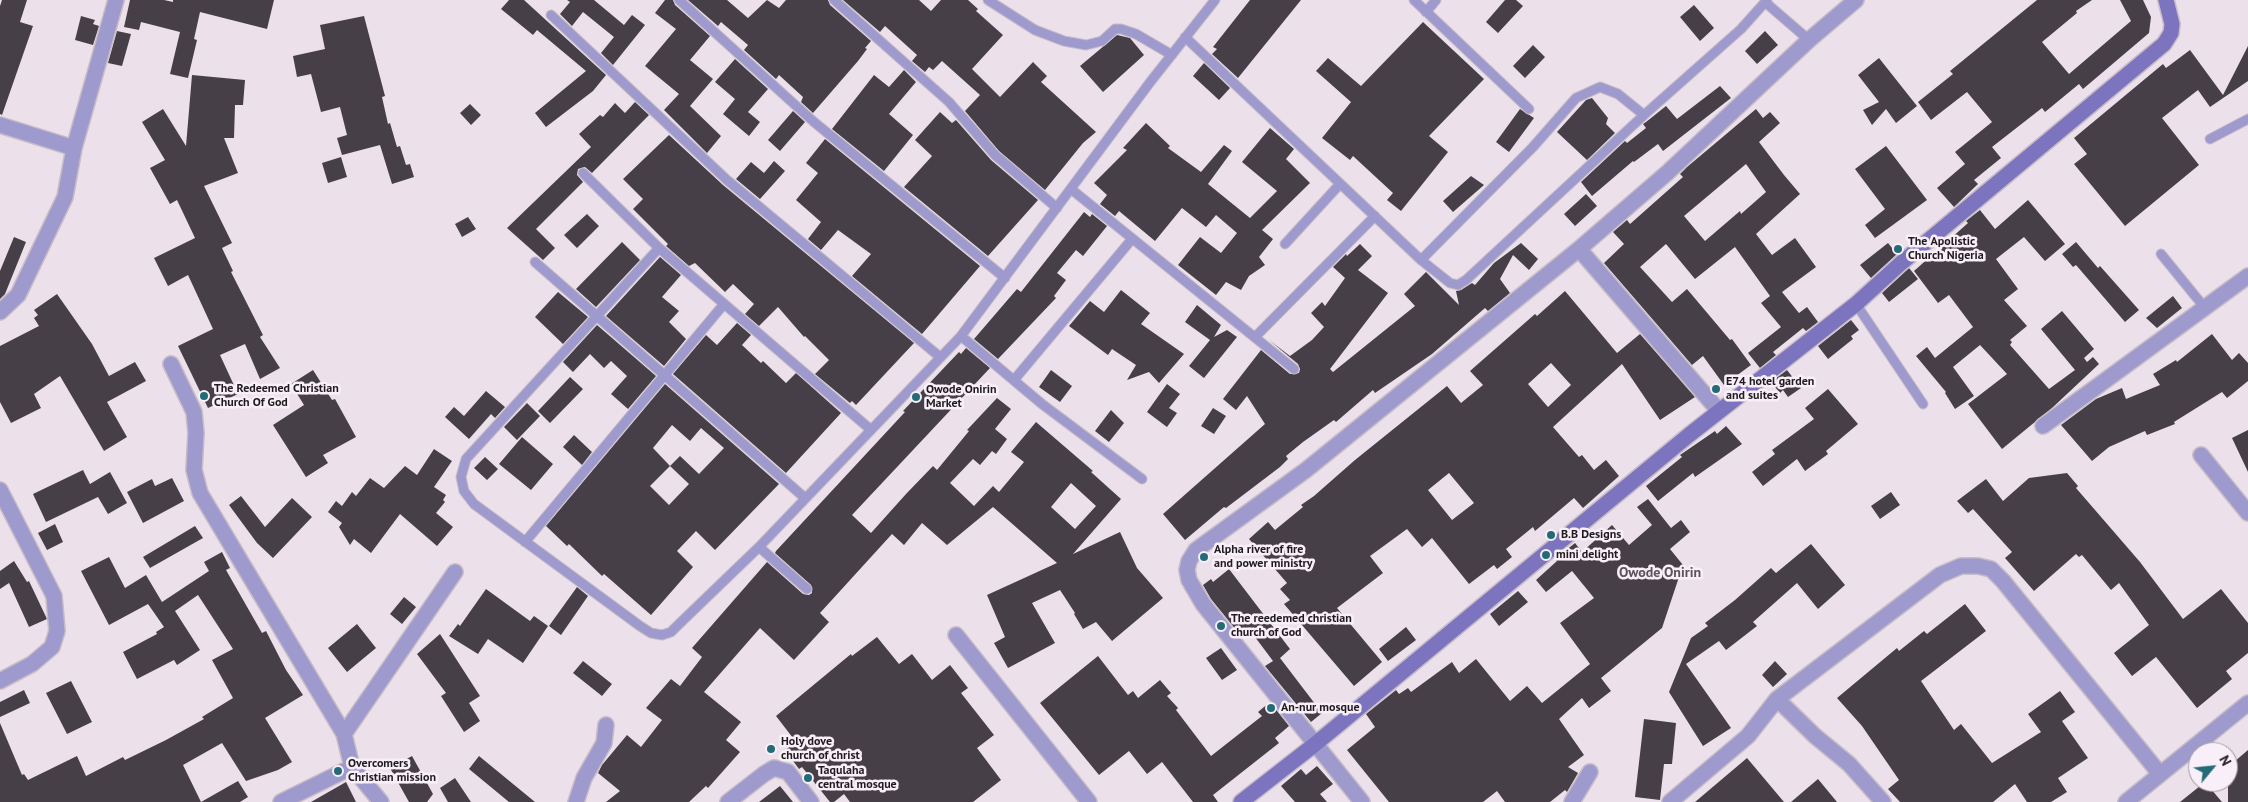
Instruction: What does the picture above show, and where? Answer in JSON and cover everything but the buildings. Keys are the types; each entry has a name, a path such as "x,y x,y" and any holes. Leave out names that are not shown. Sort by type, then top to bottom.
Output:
{"street":[{"path":"0,312 18,295 66,197 74,148 116,0"},
{"path":"1362,802 1314,745 1195,593 1189,580 1188,561 1196,550 1306,470 1579,249 1667,173 1809,40 1856,0"},
{"path":"1242,802 1314,745 1719,411 1856,304 1908,257 2164,44 2172,32 2166,0"},
{"path":"0,125 74,148"},
{"path":"1579,249 1719,411"},
{"path":"2043,426 2248,276"},
{"path":"171,364 194,412 196,433 194,470 200,493 344,734 352,767 381,802"},
{"path":"2201,455 2248,513"},
{"path":"0,490 54,596 57,631 52,647 32,664 0,681"},
{"path":"1670,802 1748,736 1777,699 1940,575 1962,566 1978,566 1991,569 2004,581 2160,774"},
{"path":"344,734 455,572"},
{"path":"956,636 1089,802"},
{"path":"1777,699 1815,736 1849,764 1883,802"},
{"path":"2126,802 2248,703"},
{"path":"576,802 584,778 604,742 606,725"},
{"path":"281,802 352,767"},
{"path":"728,802 774,768 788,772 811,802"},
{"path":"1572,802 1590,772"}],"lane":[{"path":"679,0 814,122 1005,278"},
{"path":"834,0 949,102 995,155 1057,208"},
{"path":"988,0 1035,30 1064,41 1086,45 1102,41 1115,29 1121,29 1136,34 1172,55"},
{"path":"659,248 463,465 461,477 464,491 474,504 640,626 651,633 662,635 670,632 677,626 759,547 870,428 961,336 1185,37 1215,0"},
{"path":"1414,0 1529,109"},
{"path":"1426,12 1436,0"},
{"path":"1185,37 1421,260 1450,283 1458,285 1466,280 1644,115 1741,29 1766,1 1809,40"},
{"path":"551,14 727,180 940,357"},
{"path":"1421,260 1533,147 1576,98 1600,87 1618,94 1644,115"},
{"path":"2210,139 2248,118"},
{"path":"583,173 659,248 870,428"},
{"path":"1285,244 1340,184"},
{"path":"1071,189 1294,369"},
{"path":"1255,337 1375,216"},
{"path":"1014,380 1132,239"},
{"path":"2161,254 2205,308"},
{"path":"535,262 805,498"},
{"path":"525,542 724,304"},
{"path":"1856,304 1923,404"},
{"path":"961,336 1042,404 1142,479"},
{"path":"759,547 806,589"}],"place":[{"name":"The Apolistic Church Nigeria","path":"1898,249"},
{"name":"E74 hotel garden and suites","path":"1716,389"},
{"name":"The Redeemed Christian Church Of God","path":"204,396"},
{"name":"Owode Onirin Market","path":"916,397"},
{"name":"B.B Designs","path":"1551,535"},
{"name":"mini delight","path":"1546,555"},
{"name":"Alpha river of fire and power ministry","path":"1204,557"},
{"name":"The reedemed christian church of God","path":"1221,626"},
{"name":"An-nur mosque","path":"1271,708"},
{"name":"Holy dove church of christ","path":"771,749"},
{"name":"Overcomers Christian mission","path":"338,771"},
{"name":"Taqulaha central mosque","path":"808,778"}],"district":[{"name":"Owode Onirin","path":"1660,573"}]}
